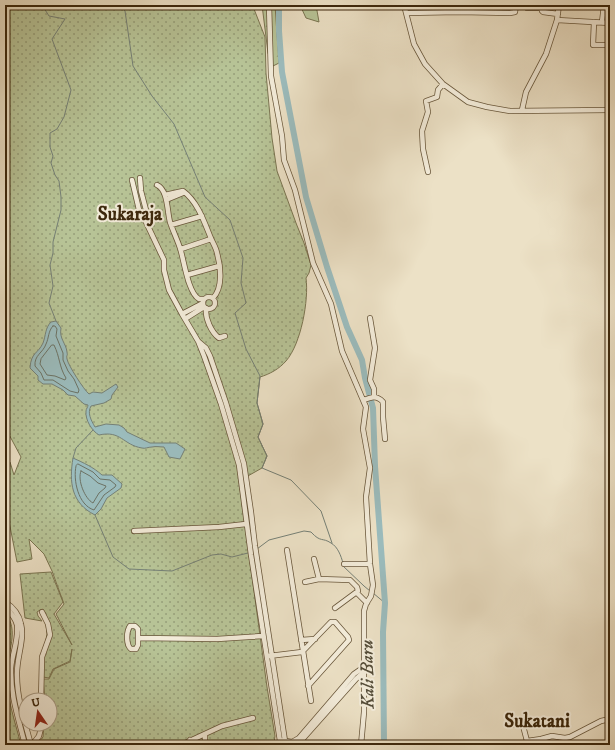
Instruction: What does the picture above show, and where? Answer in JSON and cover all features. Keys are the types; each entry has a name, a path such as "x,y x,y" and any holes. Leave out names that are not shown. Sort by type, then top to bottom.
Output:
{"street":[{"path":"268,5 271,76 282,136 284,160 295,190 315,268 331,304 345,358 365,399 366,411 363,429 370,472 366,496 373,590 365,607 364,615 364,712 361,745"},
{"path":"404,5 411,34 418,54 443,84 468,102 495,109 610,110"},
{"path":"406,13 510,13 515,12 516,5"},
{"path":"526,5 527,8 541,7 543,12 558,14"},
{"path":"522,110 526,92 543,59 557,20 559,5"},
{"path":"602,22 604,5"},
{"path":"557,20 610,23"},
{"path":"594,22 593,45 610,45 610,38"},
{"path":"428,172 423,149 422,131 428,112 426,101 437,97 438,91 443,84"},
{"path":"140,178 141,191 146,210 145,220"},
{"path":"132,180 140,214 145,220 164,260 166,281 172,296 198,341 241,465 250,506 252,546 263,636 269,656"},
{"path":"157,185 160,186 165,197 171,225 181,249 187,275 195,296 211,309 215,303 213,298"},
{"path":"165,197 184,192 190,197 202,216 218,254 219,289 217,294 213,298 208,297 204,304 185,319"},
{"path":"171,225 202,216"},
{"path":"181,249 211,239"},
{"path":"187,275 219,266"},
{"path":"182,314 204,304"},
{"path":"204,304 207,319 214,332 219,338 225,336"},
{"path":"370,318 375,348 370,380 374,389 374,397"},
{"path":"365,399 374,397 380,399 384,404 383,417 385,439"},
{"path":"241,465 246,524 252,546"},
{"path":"244,507 250,506"},
{"path":"134,531 207,528 246,524"},
{"path":"287,550 311,701"},
{"path":"253,555 283,743"},
{"path":"314,559 319,579"},
{"path":"344,564 370,564"},
{"path":"305,582 319,579 350,580 357,587 357,593 367,603"},
{"path":"335,608 357,593"},
{"path":"5,602 18,615 22,625 17,664 17,683 19,700 31,745"},
{"path":"5,607 15,618 17,624 17,636 12,657 11,681 25,745"},
{"path":"42,612 48,624 50,635 42,657 42,692"},
{"path":"269,656 302,652 333,622 337,624 349,639 308,686"},
{"path":"130,626 137,628 138,638 137,648 133,650 129,648 127,631 130,626"},
{"path":"138,638 217,639 263,636"},
{"path":"301,640 315,639"},
{"path":"296,745 354,674 364,670"},
{"path":"269,745 292,742 299,738 323,713"},
{"path":"181,745 222,726 253,718"},
{"path":"522,745 527,741 555,736 565,738 570,737 602,721 610,719"},
{"path":"514,725 522,722 527,741"},
{"path":"31,745 39,736 40,732"},
{"path":"190,740 197,745 205,744 205,734"}],"green space":[{"path":"5,5 254,5 254,9 265,37 266,73 272,138 277,171 311,265 306,278 307,287 303,321 296,344 283,364 274,371 260,377 257,403 263,424 258,437 267,456 262,468 239,481 275,736 274,743 268,745 36,745 43,737 43,732 58,732 58,692 44,692 43,679 49,679 54,669 70,662 72,649 70,661 53,669 49,678 43,677 43,657 47,634 45,612 40,610 37,612 42,621 25,618 20,574 51,572 63,602 54,614 72,645 56,614 64,604 44,554 29,539 32,559 17,562 5,501 5,457 10,462 14,475 21,457 5,427"},
{"path":"262,5 275,5 279,63 273,66 268,53"},
{"path":"300,5 316,5 319,22 306,18"},
{"path":"5,613 12,627 12,642 7,672 8,691 11,709 21,745 7,745 5,737"}],"water":[{"path":"56,321 61,328 61,335 66,349 68,362 76,377 87,392 89,394 93,392 102,393 116,384 118,387 111,399 104,403 91,406 89,414 95,427 106,424 119,425 127,432 150,443 176,443 185,449 180,459 169,457 164,447 143,448 130,444 112,434 99,435 88,421 86,411 88,405 84,404 75,396 68,395 63,390 52,384 43,384 38,380 38,376 30,368 32,359 43,343 49,324"},
{"path":"73,458 92,467 102,475 112,475 122,484 121,488 107,498 101,509 95,515 87,510 76,498 71,475"}],"waterway":[{"path":"42,5 49,16 65,19 52,39 71,90 64,117 57,129 50,133 50,147 53,156 51,163 55,175 59,181 61,197 61,210 53,242 53,253 50,265 53,286 49,303 56,321"},
{"path":"121,5 125,11 133,66 152,96 174,124 205,197 230,220 243,258 241,283 246,303 235,313 246,349 260,376 257,403 263,424 258,437 267,456 262,468 291,480 321,511 332,543"},
{"name":"Kali Baru","path":"279,5 282,72 306,197 347,327 362,360 373,408 375,466 385,603 383,632 384,745"},
{"path":"73,458 76,448 93,430"},
{"path":"95,515 113,557 129,569 172,571 212,555 221,554 232,557 248,553"},
{"path":"257,549 269,540 304,531 311,532 317,538 328,541 336,547 343,563"},
{"path":"343,566 370,591"},
{"path":"373,593 385,603"}],"district":[{"name":"Sukaraja","path":"130,214"},
{"name":"Sukatani","path":"537,721"}]}
